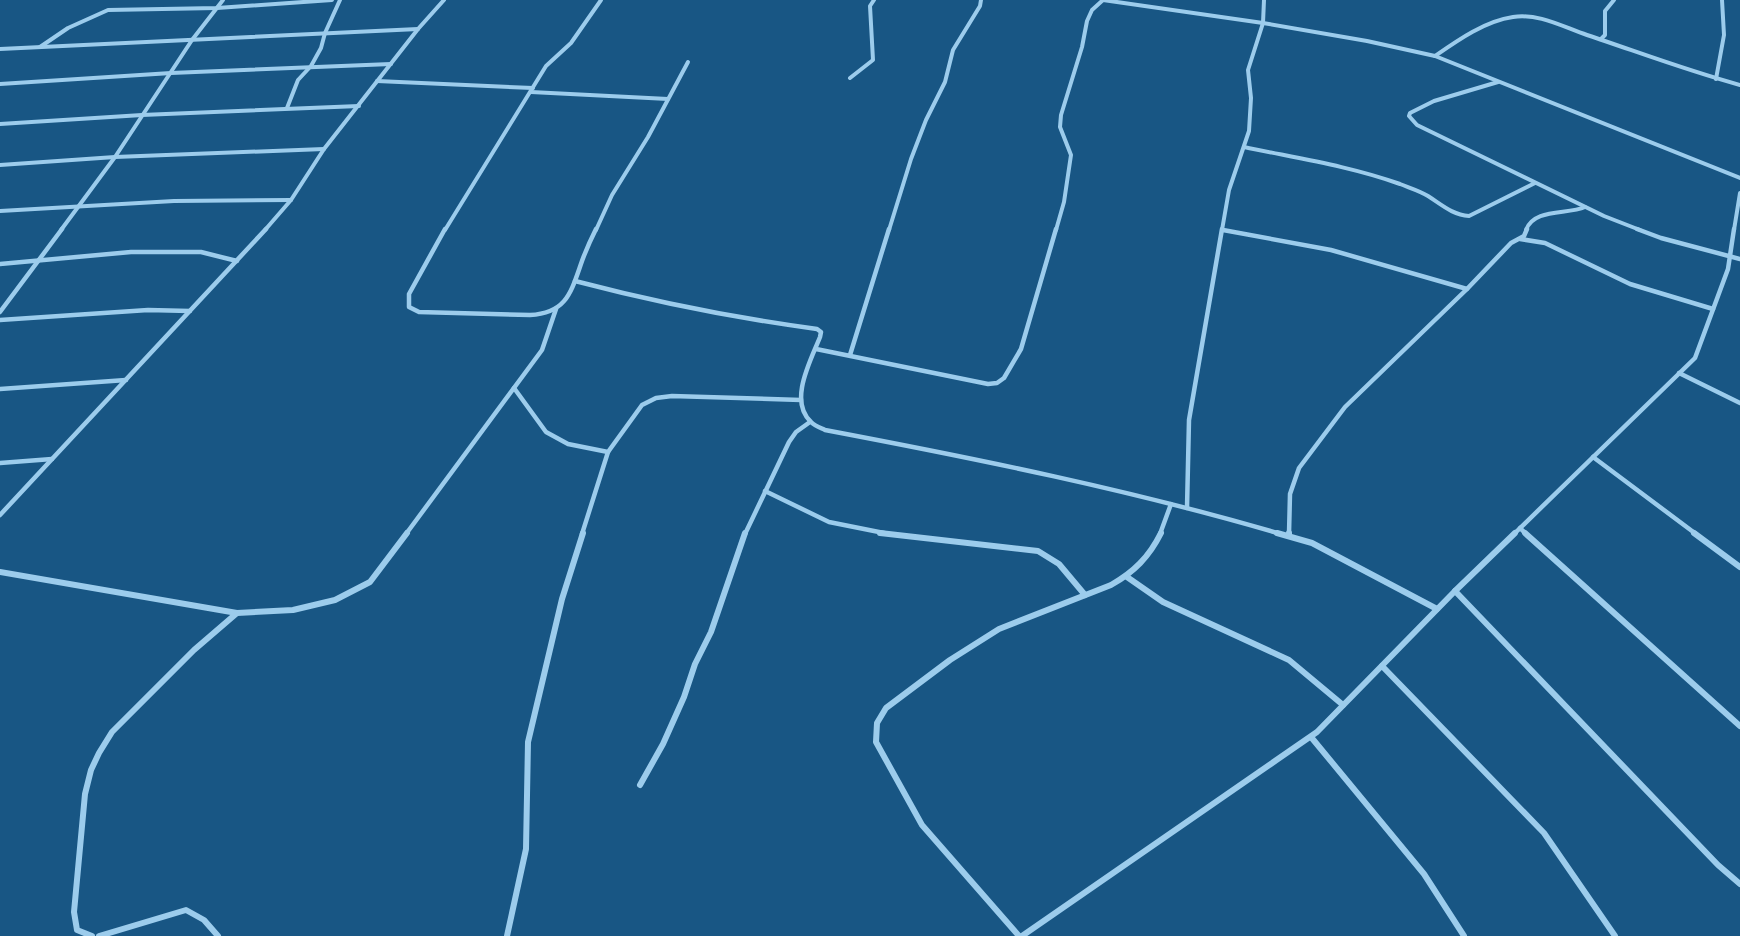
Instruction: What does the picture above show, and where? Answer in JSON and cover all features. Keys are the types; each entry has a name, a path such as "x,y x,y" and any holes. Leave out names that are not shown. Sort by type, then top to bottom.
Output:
{"street":[{"path":"0,312 115,157 192,40 222,0"},
{"path":"40,48 45,42 68,28 103,11 179,7 217,8 332,0"},
{"path":"287,108 298,80 311,66 321,48 325,33 340,0"},
{"path":"0,515 237,261 291,200 324,149 418,29 444,0"},
{"path":"601,0 571,43 546,66 431,252 409,294 409,307 419,312 520,315 545,314 556,309 570,296 585,253 612,195 688,62"},
{"path":"850,78 873,60 870,6 874,0"},
{"path":"850,355 910,159 934,102 945,82 953,50 980,6 980,0"},
{"path":"816,348 988,384 997,383 1004,378 1021,349 1064,202 1071,155 1060,127 1061,115 1082,47 1087,21 1092,10 1103,0 1263,23 1367,41 1435,56 1740,178"},
{"path":"1187,508 1189,420 1223,230 1228,190 1249,131 1251,98 1248,70 1263,23 1264,0"},
{"path":"1601,39 1604,35 1605,11 1614,0"},
{"path":"1716,79 1724,35 1722,0"},
{"path":"1435,56 1473,30 1523,16 1537,18 1601,39 1660,62 1740,85"},
{"path":"0,48 40,48 418,29"},
{"path":"0,84 171,73 391,64"},
{"path":"378,81 668,99"},
{"path":"1498,82 1434,101 1410,113 1409,116 1417,125 1585,207 1661,238 1740,258"},
{"path":"0,124 142,115 359,106"},
{"path":"1244,147 1388,179 1434,199 1456,215 1462,216 1469,216 1535,183"},
{"path":"0,165 115,157 324,149"},
{"path":"1171,504 1161,535 1139,567 1128,577 1085,596 999,629 950,660 886,708 876,723 876,742 922,825 1020,936 1311,737 1455,591 1695,358 1728,269 1740,193"},
{"path":"0,211 174,201 291,200"},
{"path":"1289,536 1290,494 1300,468 1345,407 1467,289 1511,243 1524,236 1524,229 1538,217 1553,212 1577,212 1585,207"},
{"path":"1223,230 1331,250 1467,289"},
{"path":"1520,239 1546,243 1630,284 1713,309"},
{"path":"0,264 131,252 201,252 237,261"},
{"path":"575,281 656,302 772,323 817,329 821,332 803,383 801,400 804,416 813,426 990,461 1187,508 1289,536 1312,543 1436,610"},
{"path":"0,572 237,614 293,610 335,600 370,582 542,350 556,309"},
{"path":"0,320 148,310 190,311"},
{"path":"1680,373 1740,403"},
{"path":"0,389 126,380"},
{"path":"514,388 546,432 568,444 608,452"},
{"path":"507,936 526,849 528,742 562,599 608,452 642,405 656,398 672,396 801,400"},
{"path":"640,785 663,744 681,704 695,664 711,632 742,540 789,442 796,432 810,422"},
{"path":"1593,457 1740,567"},
{"path":"0,463 52,459"},
{"path":"765,491 829,522 873,532 1038,551 1050,555 1062,566 1085,596"},
{"path":"1520,528 1740,726"},
{"path":"1128,577 1163,602 1289,660 1343,705"},
{"path":"1455,591 1718,865 1740,884"},
{"path":"92,936 77,930 74,912 85,794 91,770 112,732 172,675 194,650 237,614"},
{"path":"1382,666 1544,833 1616,936"},
{"path":"1311,737 1424,874 1464,936"},
{"path":"99,936 186,910 199,915 211,924 218,936"}]}
